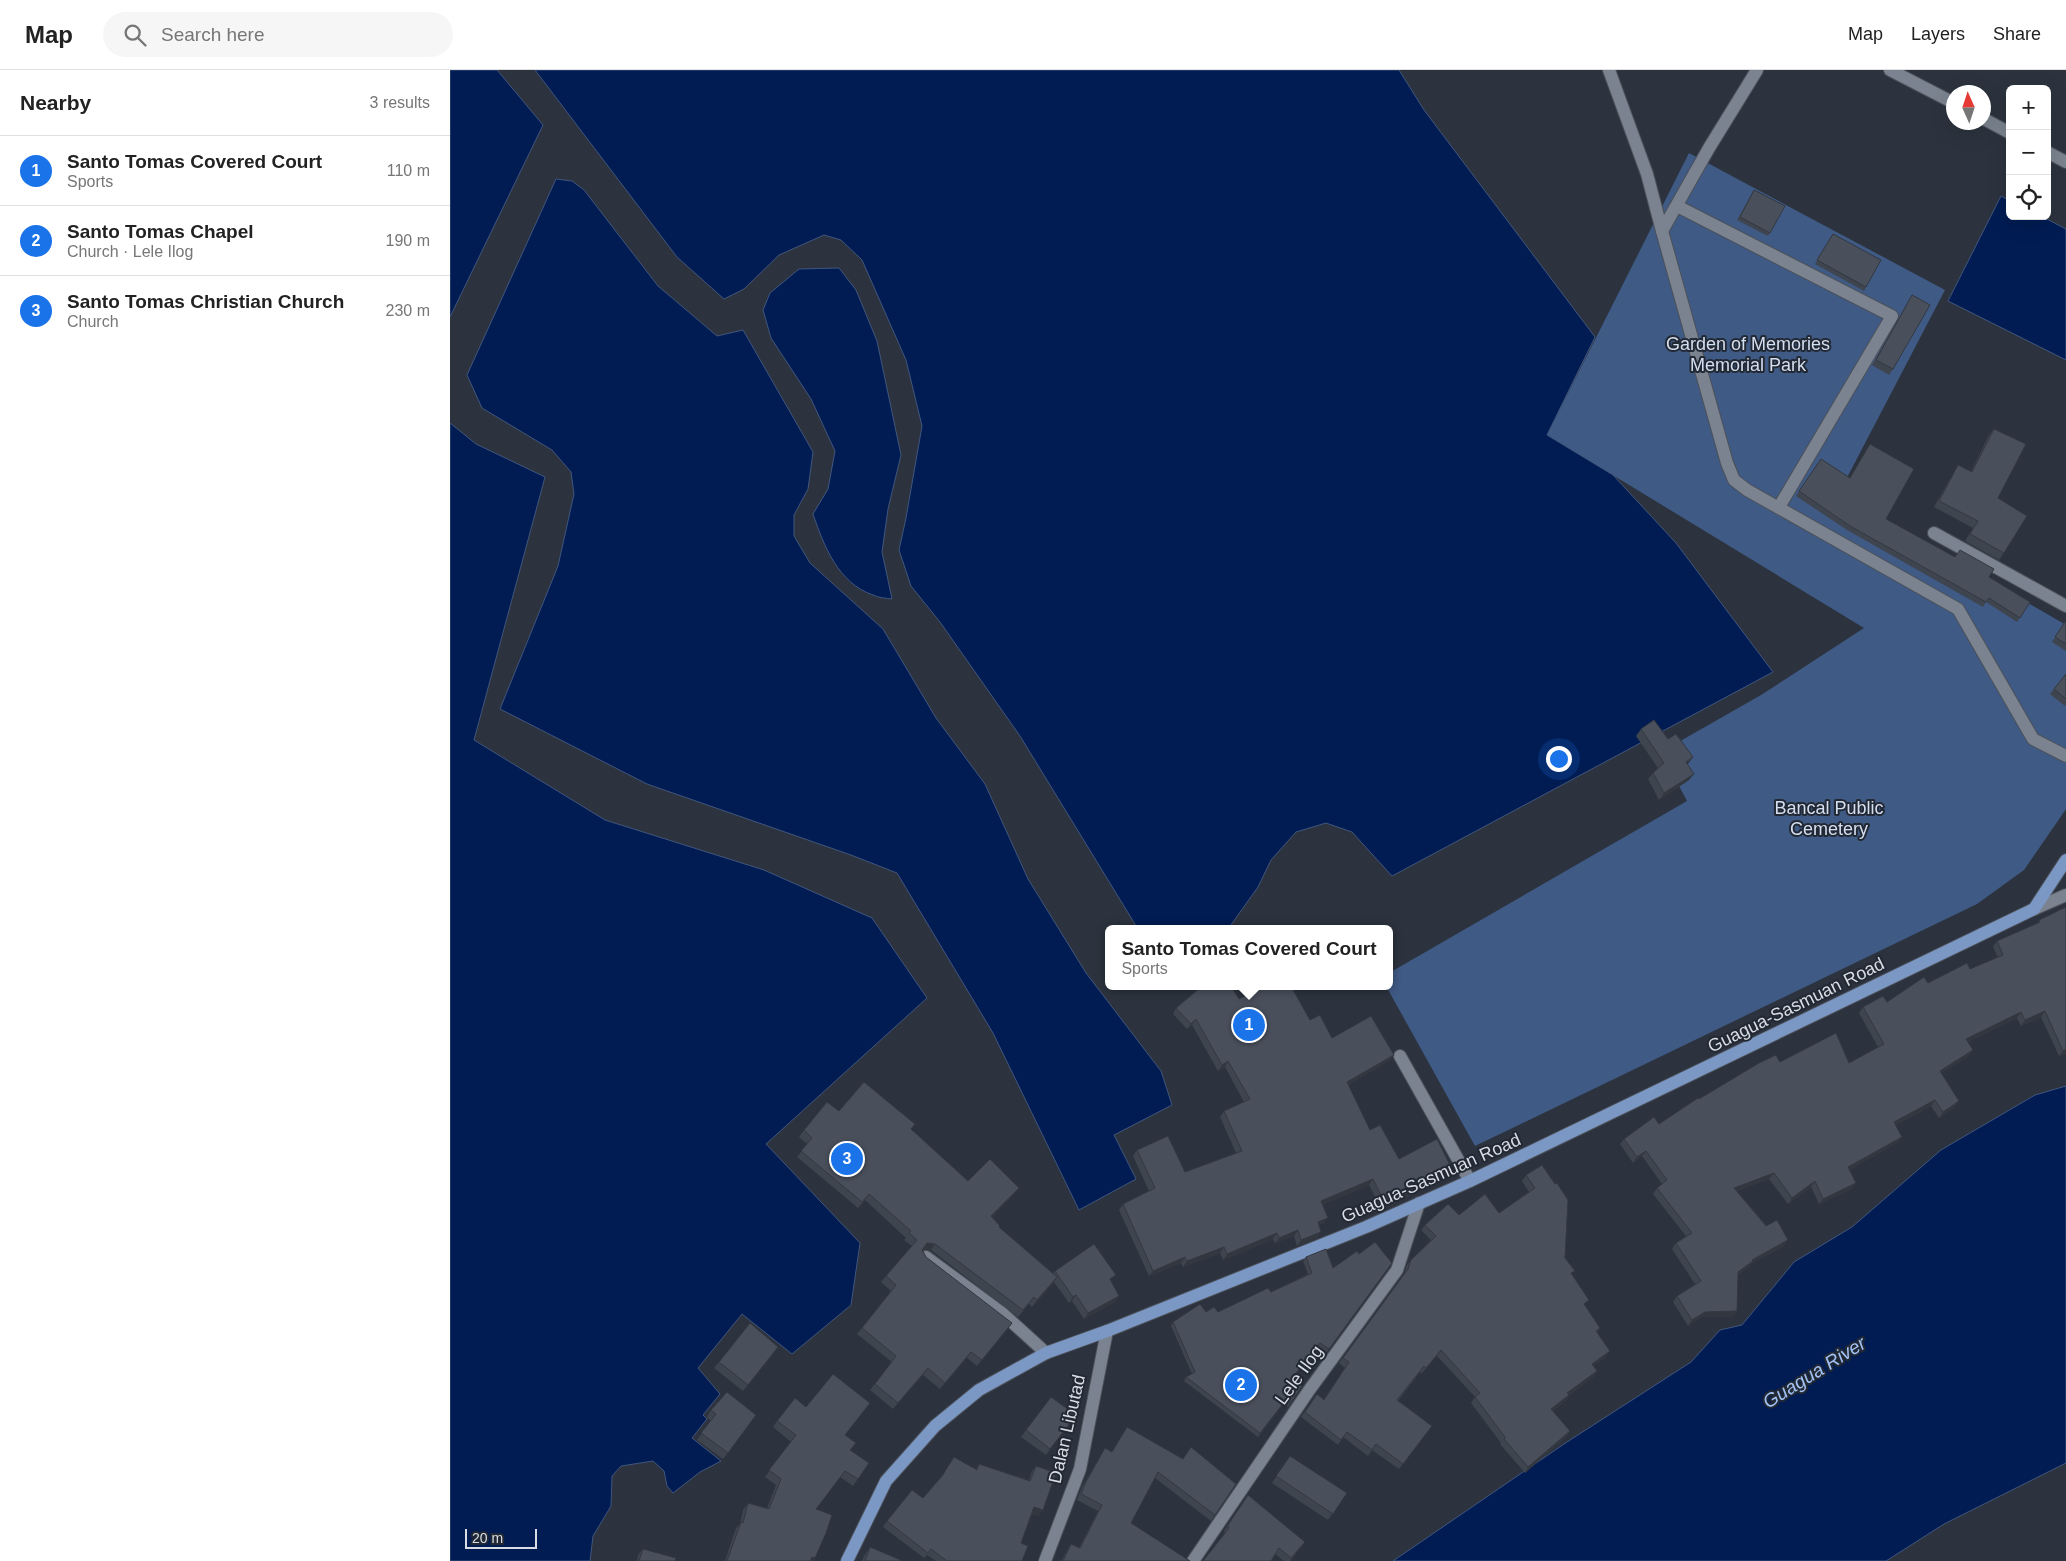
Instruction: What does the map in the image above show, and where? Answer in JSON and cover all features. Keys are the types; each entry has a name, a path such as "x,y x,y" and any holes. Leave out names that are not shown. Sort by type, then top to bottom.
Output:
{"main road":[{"path":"2034,909 2066,860"},
{"name":"Guagua-Sasmuan Road","path":"847,1561 886,1481 935,1426 979,1390 1046,1353 1107,1331 1366,1227 1470,1181 2034,909"}],"street":[{"path":"1609,70 1647,174 1727,463 1734,480 1747,490 1958,609 2033,739 2066,756"},
{"path":"1662,231 1678,206 1709,148 1757,70"},
{"path":"1890,70 1946,99"},
{"path":"1991,123 2006,131"},
{"path":"2051,154 2066,162"},
{"path":"1678,206 1892,316 1779,507"},
{"path":"1934,533 2066,606"},
{"path":"2034,909 2066,894"},
{"path":"1400,1056 1470,1181"},
{"name":"Lele Ilog","path":"1192,1561 1310,1389 1397,1270 1419,1203"},
{"path":"926,1257 1002,1313 1046,1353"},
{"name":"Dalan Libutad","path":"1045,1561 1080,1469 1107,1331"}],"green space":[{"path":"1689,153 1945,290 1839,493 2066,625 2066,809 2024,870 1977,904 1475,1146 1388,990 1393,990 1393,971 1687,801 1661,752 1761,695 1864,628 1547,435"}],"water":[{"path":"450,70 497,70 543,125 450,317"},
{"path":"535,70 1399,70 1424,110 1595,337 1547,435 1613,475 1676,543 1773,672 1392,876 1352,832 1326,823 1296,832 1271,860 1258,887 1231,925 1136,925 1020,736 940,622 911,586 899,550 922,426 906,360 862,260 841,240 824,235 779,255 744,289 724,299 677,257"},
{"path":"556,179 572,181 584,190 658,286 717,336 743,330 813,452 808,489 794,515 794,536 810,563 883,629 936,718 985,784 1028,879 1086,973 1161,1071 1172,1105 1114,1135 1136,1179 1079,1210 993,1033 897,873 851,855 647,784 500,709 558,566 574,494 571,472 552,450 482,408 467,375"},
{"path":"2001,196 2006,199 2006,220 2049,220 2066,229 2066,360 1948,301"},
{"path":"839,268 856,290 877,341 901,455 888,509 882,552 892,599 875,596 850,582 834,562 822,538 813,514 828,489 835,451 811,399 771,338 763,310 770,293 799,269"},
{"path":"450,423 476,444 545,477 474,740 605,820 764,870 872,918 927,998 766,1144 860,1243 851,1305 792,1354 742,1314 698,1368 720,1394 703,1415 707,1419 692,1438 721,1461 700,1472 673,1493 667,1486 664,1471 653,1461 621,1466 612,1476 611,1506 593,1536 590,1561 450,1561"},
{"name":"Guagua River","path":"2066,1086 2066,1463 1944,1524 1886,1561 1393,1561 1567,1442 1691,1362 1720,1330 1742,1325 1794,1262 1852,1227 1941,1150 2035,1095"}],"building":[{"path":"1754,190 1785,206 1770,233 1740,217"},
{"path":"1833,234 1881,260 1866,287 1817,260"},
{"path":"1912,295 1930,305 1893,369 1876,360"},
{"path":"1994,429 2026,444 1998,498 2027,516 2004,553 1970,534 1978,521 1939,501 1958,465 1972,472"},
{"path":"1870,444 1914,469 1886,519 1955,557 1960,550 1994,569 1989,577 2030,602 2020,618 1989,598 1986,602 1850,526 1799,491 1821,459 1850,478"},
{"path":"2066,622 2066,644 2055,637"},
{"path":"2066,674 2066,699 2054,689"},
{"path":"1654,720 1668,739 1676,734 1693,757 1686,762 1694,774 1664,793 1653,773 1664,763 1641,729"},
{"path":"2066,907 2066,1049 2063,1051 2045,1011 2025,1020 2021,1012 1966,1039 1973,1050 1940,1071 1959,1101 1943,1112 1935,1100 1894,1122 1902,1137 1848,1167 1856,1183 1823,1199 1815,1181 1792,1198 1774,1173 1734,1188 1766,1226 1777,1220 1788,1240 1752,1260 1738,1272 1737,1311 1705,1312 1692,1320 1677,1296 1701,1281 1676,1243 1692,1233 1657,1188 1667,1180 1646,1151 1637,1157 1624,1139 1654,1117 1659,1124 1698,1098 1759,1063 1776,1055 1780,1062 1836,1033 1849,1063 1884,1044 1863,1007 1883,996 1887,1002 1924,977 1928,983 1967,963 1970,969 2003,955 1997,941 2040,922 2039,920"},
{"path":"1197,990 1233,990 1239,999 1255,990 1293,990 1310,1020 1320,1015 1332,1038 1371,1016 1394,1055 1347,1082 1370,1130 1380,1125 1399,1159 1437,1139 1452,1169 1386,1205 1373,1179 1321,1201 1328,1218 1318,1222 1321,1232 1301,1240 1298,1230 1279,1238 1277,1233 1227,1254 1224,1247 1187,1261 1185,1257 1153,1271 1123,1204 1155,1188 1137,1150 1168,1136 1185,1172 1242,1151 1224,1111 1250,1099 1228,1061 1222,1065 1196,1019 1191,1024 1176,1008"},
{"path":"864,1082 915,1124 911,1129 968,1181 990,1159 1019,1188 991,1216 999,1227 1057,1277 1037,1300 1034,1297 1023,1310 935,1244 927,1243 922,1250 926,1257 1012,1323 982,1360 971,1352 945,1383 928,1368 898,1403 875,1384 896,1356 862,1328 896,1285 886,1276 917,1240 909,1233 911,1231 869,1194 862,1202 801,1151 812,1138 804,1130 827,1102 839,1111"},
{"path":"1542,1165 1568,1200 1565,1258 1575,1271 1571,1273 1589,1300 1584,1304 1600,1328 1596,1331 1610,1351 1592,1364 1597,1371 1567,1393 1569,1395 1551,1409 1570,1431 1528,1467 1504,1439 1505,1437 1475,1397 1480,1393 1441,1350 1426,1368 1424,1366 1397,1400 1432,1426 1403,1464 1376,1444 1372,1450 1347,1432 1341,1440 1305,1412 1317,1394 1324,1400 1349,1362 1343,1358 1408,1269 1411,1260 1436,1236 1425,1225 1448,1204 1459,1215 1485,1194 1499,1213 1535,1188 1526,1175"},
{"path":"1375,1242 1392,1263 1329,1349 1320,1343 1292,1378 1302,1386 1290,1403 1286,1400 1260,1433 1186,1377 1195,1372 1173,1322 1200,1304 1206,1312 1214,1307 1218,1312 1268,1288 1271,1292 1312,1273 1306,1257 1326,1249 1333,1268 1357,1251 1359,1254"},
{"path":"1094,1244 1116,1275 1110,1279 1119,1296 1088,1313 1076,1295 1073,1297 1055,1271"},
{"path":"750,1323 778,1347 748,1385 719,1362"},
{"path":"833,1374 870,1403 845,1435 856,1443 850,1450 869,1463 858,1479 845,1471 816,1509 832,1515 815,1558 812,1557 810,1561 727,1561 741,1522 743,1523 748,1503 769,1509 781,1479 769,1470 796,1435 777,1421 795,1398 806,1407"},
{"path":"727,1392 756,1415 728,1453 701,1433 716,1414 711,1410"},
{"path":"1051,1397 1076,1415 1050,1449 1026,1430"},
{"path":"1127,1427 1183,1459 1191,1447 1236,1484 1215,1515 1158,1472 1131,1523 1190,1561 1063,1561 1071,1544 1080,1548 1102,1505 1081,1494 1086,1482 1105,1448 1112,1452"},
{"path":"1290,1456 1347,1493 1333,1514 1276,1476"},
{"path":"954,1457 977,1470 979,1464 1030,1481 1036,1466 1056,1473 1043,1510 1034,1507 1021,1543 1028,1546 1022,1561 947,1561 931,1549 928,1553 887,1521 912,1490 923,1498 942,1476"},
{"path":"1248,1495 1305,1542 1291,1558 1279,1548 1271,1561 1203,1561 1229,1528 1228,1525"},
{"path":"870,1547 903,1561 865,1561"},
{"path":"643,1549 676,1558 675,1561 639,1561"}],"place":[{"name":"Santo Tomas Covered Court","path":"1249,1025"},
{"name":"Santo Tomas Christian Church","path":"847,1159"},
{"name":"Santo Tomas Chapel","path":"1241,1385"}],"park label":[{"name":"Garden of Memories Memorial Park","path":"1748,354"},
{"name":"Bancal Public Cemetery","path":"1829,818"}]}
